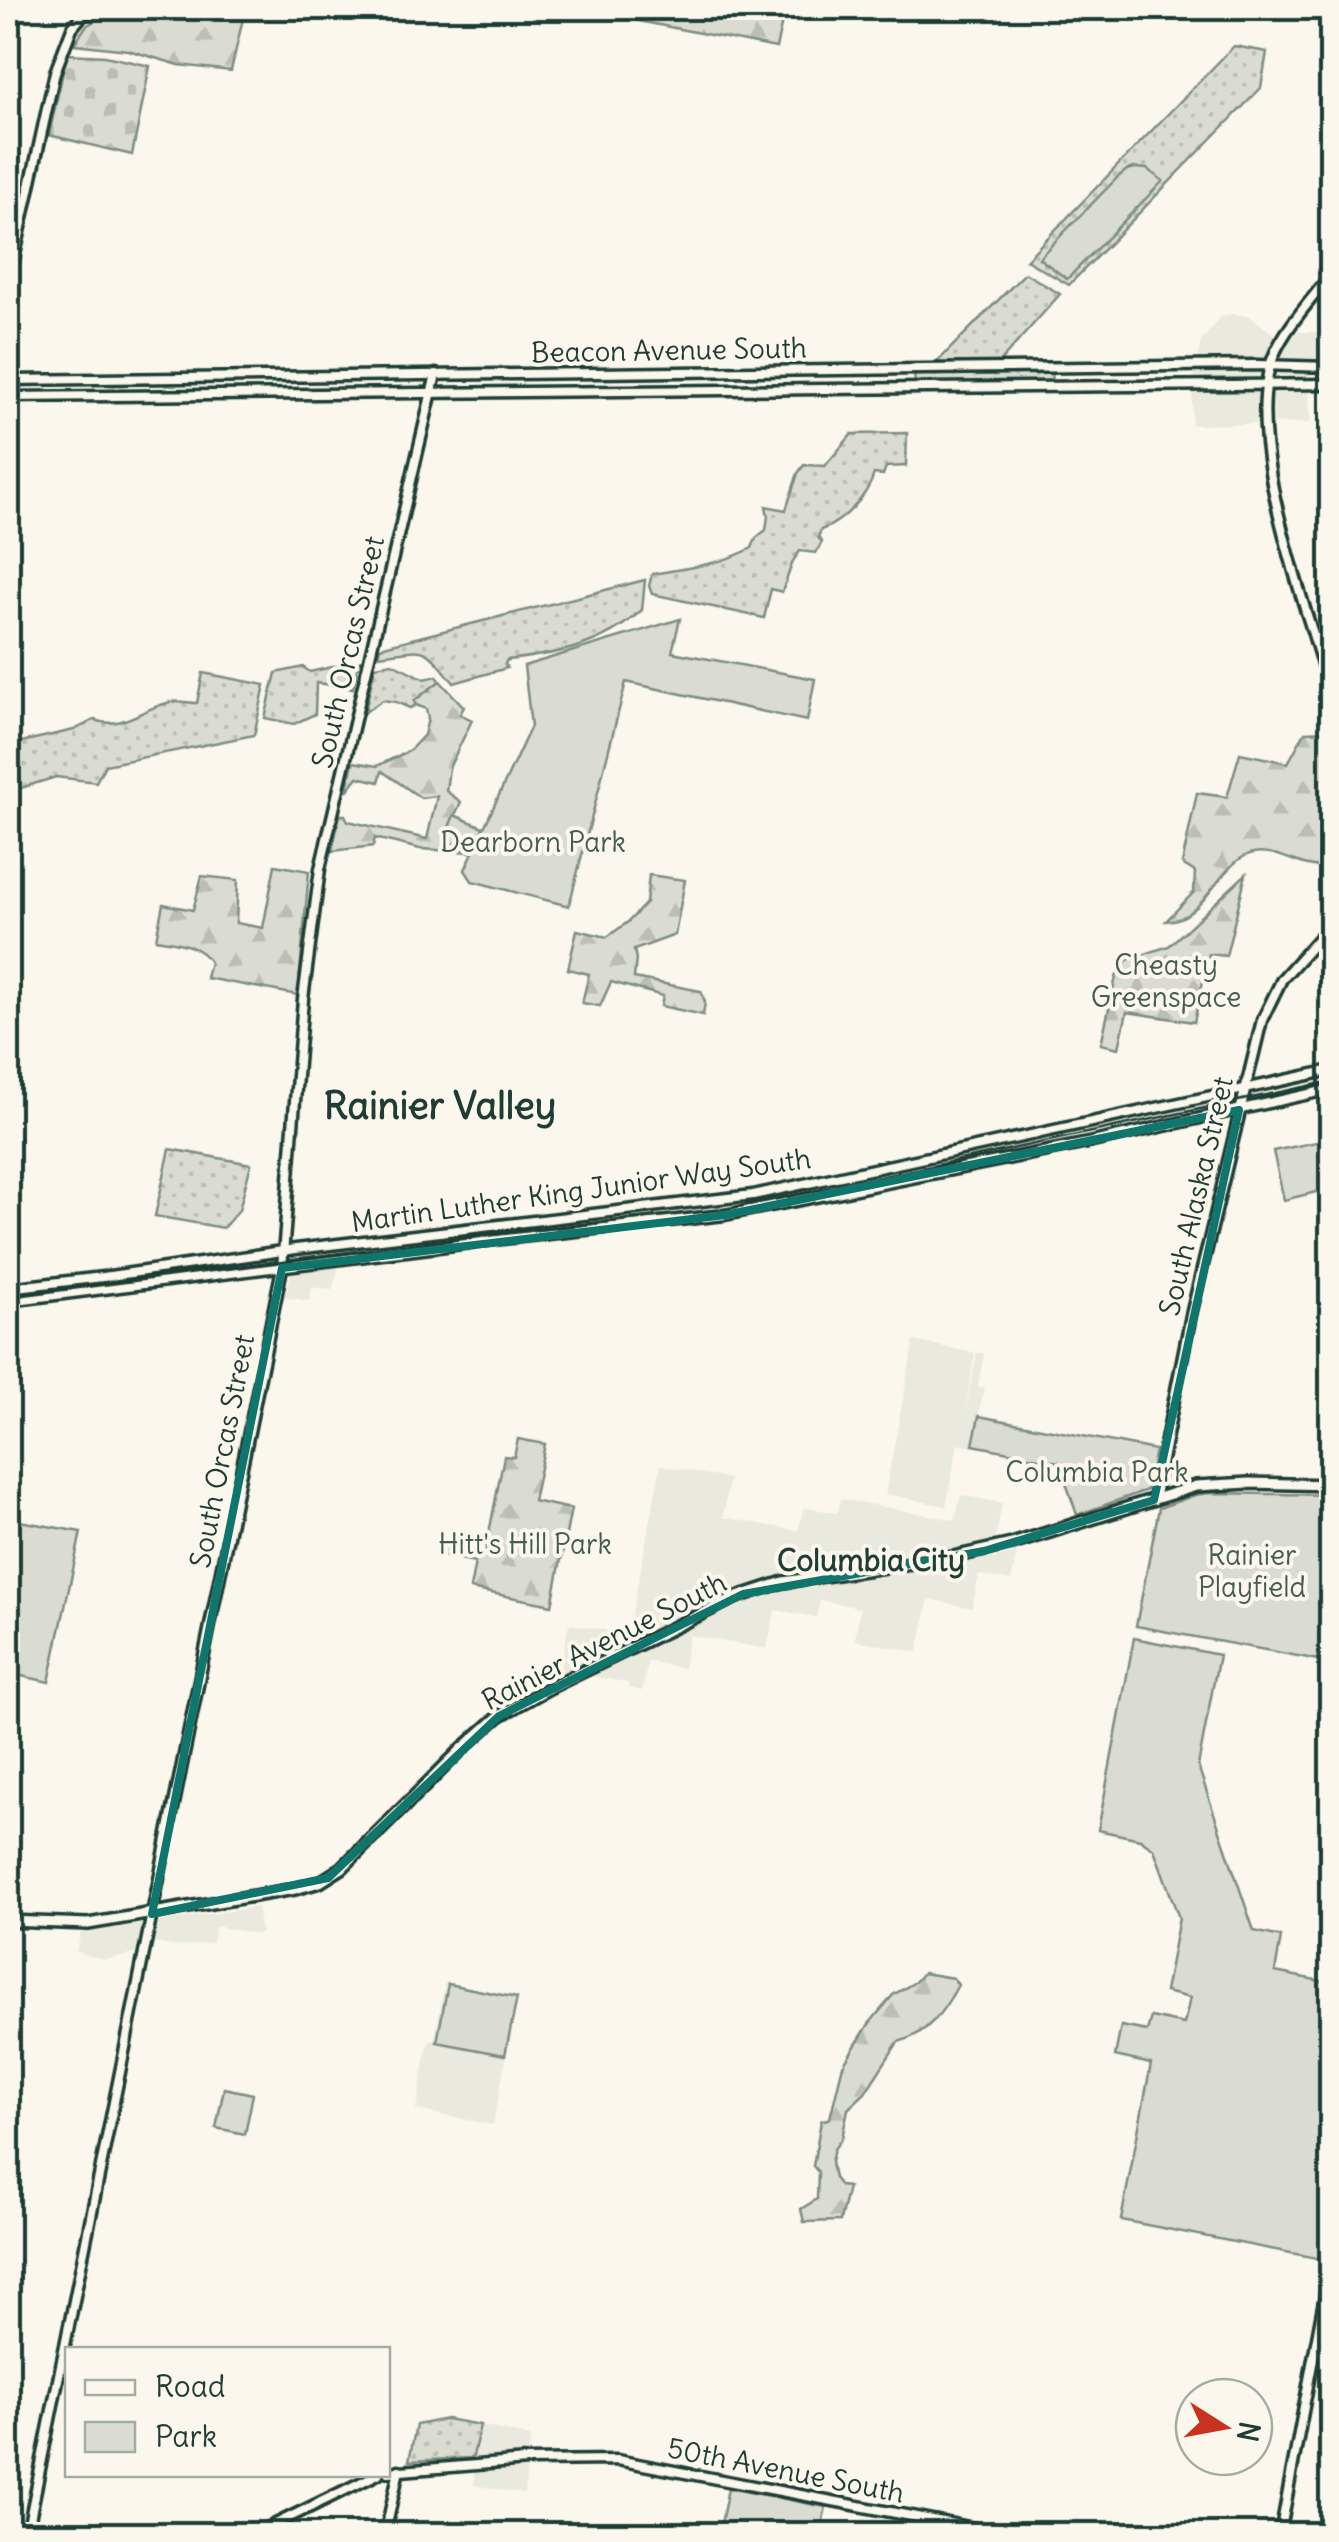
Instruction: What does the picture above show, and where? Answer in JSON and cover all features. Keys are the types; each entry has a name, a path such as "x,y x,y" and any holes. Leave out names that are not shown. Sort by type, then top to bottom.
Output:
{"main road":[{"path":"8,287 56,72 69,33 82,16 95,8"},
{"path":"1332,274 1276,350 1267,384 1266,430 1276,510 1332,694"},
{"path":"1276,350 1290,367"},
{"name":"Beacon Avenue South","path":"8,380 1332,367"},
{"name":"South Orcas Street","path":"27,2534 285,1251 303,998 320,869 436,374"},
{"name":"Beacon Avenue South","path":"8,397 1332,384"},
{"name":"South Alaska Street","path":"1154,1500 1191,1314 1262,1020 1287,974 1332,923"},
{"name":"Martin Luther King Junior Way South","path":"8,1288 753,1195 1332,1070"},
{"name":"Martin Luther King Junior Way South","path":"8,1301 725,1214 1088,1144 1332,1090"},
{"name":"Rainier Avenue South","path":"8,1922 82,1925 295,1889 328,1878 499,1716 742,1594 786,1581 984,1551 1206,1484 1332,1484"},
{"path":"1280,2534 1332,2258"},
{"name":"50th Avenue South","path":"390,2472 588,2458 617,2460 1006,2534"},
{"path":"385,2534 398,2470"},
{"path":"256,2534 372,2477"}],"highlighted area":[{"path":"1239,1110 1154,1500 984,1551 743,1594 499,1716 328,1878 152,1914 282,1268 725,1215"}],"shaded area":[{"path":"1249,316 1287,344 1297,332 1320,332 1321,360 1309,361 1310,423 1192,425 1192,391 1201,341 1221,317"},
{"path":"339,1267 332,1290 312,1287 309,1301 284,1297 291,1274"},
{"path":"914,1341 975,1353 964,1418 977,1353 984,1353 978,1386 984,1388 977,1423 1005,1429 973,1447 958,1444 946,1506 885,1494"},
{"path":"661,1465 729,1479 723,1517 798,1531 804,1507 837,1513 840,1499 955,1520 961,1495 1002,1503 992,1559 1017,1552 1011,1581 979,1575 972,1608 929,1599 918,1652 855,1640 860,1608 820,1600 816,1617 775,1610 767,1649 689,1635 683,1668 648,1661 642,1691 628,1688 628,1683 560,1670 569,1624 628,1634"},
{"path":"257,1907 261,1933 216,1926 212,1943 180,1947 139,1941 135,1954 105,1960 76,1952 81,1933"},
{"path":"445,1983 518,1997 493,2125 416,2110"},
{"path":"480,2425 531,2437 524,2494 474,2485"}],"green space":[{"path":"117,8 249,8 244,14 231,71 179,65 128,50 74,44 86,26"},
{"path":"609,8 785,8 776,48 608,15"},
{"path":"1234,46 1267,52 1261,88 1069,285 1026,260"},
{"path":"67,54 105,56 150,66 132,155 49,135"},
{"path":"1135,168 1147,169 1163,181 1067,279 1039,258 1118,177"},
{"path":"1025,273 1060,294 998,364 935,364"},
{"path":"1052,370 1051,384 915,385 914,372"},
{"path":"907,433 906,466 886,467 883,475 874,474 853,508 821,530 818,537 822,542 816,553 800,551 782,592 771,589 764,618 652,594 652,574 716,562 752,548 766,530 766,506 786,510 804,465 825,466 852,434"},
{"path":"645,580 642,610 611,632 562,651 507,660 507,668 454,683 422,651 378,655 380,647"},
{"name":"Dearborn Park","path":"680,619 672,652 815,679 807,721 626,682 569,906 472,881 465,870 473,852 444,840 454,815 483,827 481,834 531,726 524,666"},
{"path":"359,661 353,688 316,683 315,714 294,724 265,718 276,673 303,667 310,672"},
{"path":"392,663 425,679 437,676 440,681 410,708 383,700 365,712 375,666"},
{"path":"203,673 265,685 254,735 105,765 96,782 56,777 8,792 8,745 74,730 94,720 124,720 172,702 197,703"},
{"path":"440,681 464,707 460,714 472,720 449,768 446,791 461,802 444,840 472,852 420,849 375,838 373,846 332,851 340,815 348,821 427,839 437,796 421,798 382,771 379,782 358,777 347,791 353,762 377,766 409,751 424,735 426,709 414,701"},
{"name":"Cheasty Greenspace","path":"1325,731 1331,748 1331,866 1310,865 1266,853 1245,856 1225,872 1189,913 1166,921 1194,892 1195,872 1182,864 1197,793 1227,797 1240,753 1288,763 1305,732"},
{"path":"275,865 309,871 298,995 206,978 210,962 199,951 156,939 163,904 193,910 202,876 238,880 236,923 263,928"},
{"name":"Cheasty Greenspace","path":"1246,874 1226,956 1209,954 1194,1022 1127,1012 1119,1048 1101,1044 1116,977 1127,960 1169,946"},
{"path":"649,875 685,880 675,935 634,950 634,978 701,991 705,1002 703,1015 661,1006 663,996 611,982 600,1006 582,1003 589,974 568,969 577,930 607,937 628,922 646,903"},
{"path":"1331,1139 1331,1191 1284,1200 1273,1151"},
{"path":"170,1149 251,1164 239,1210 223,1228 155,1216"},
{"name":"Columbia Park","path":"979,1416 1155,1450 1147,1490 1077,1515 1059,1462 973,1445"},
{"name":"Hitt's Hill Park","path":"518,1439 545,1444 533,1501 571,1509 552,1605 470,1589 475,1562 446,1556 448,1547 485,1554 504,1456 514,1457"},
{"name":"Rainier Playfield","path":"1209,1493 1331,1495 1331,1597 1319,1660 1136,1626 1159,1508"},
{"path":"8,1519 81,1532 49,1682 8,1673"},
{"path":"1134,1638 1219,1655 1198,1766 1254,1931 1281,1937 1275,1972 1331,1983 1332,2212 1322,2259 1121,2220 1151,2064 1115,2056 1121,2026 1147,2031 1151,2017 1184,2024 1190,1998 1165,1992 1179,1918 1154,1849 1140,1839 1098,1830"},
{"path":"923,1973 953,1978 958,1985 934,2021 918,2034 898,2042 865,2093 848,2109 842,2138 831,2162 834,2178 840,2186 848,2187 840,2221 804,2222 801,2209 817,2199 818,2172 813,2166 821,2121 830,2118 843,2065 893,1995"},
{"path":"448,1984 517,1998 505,2055 437,2042"},
{"path":"224,2088 253,2094 245,2134 216,2128"},
{"path":"446,2419 480,2425 473,2456 409,2461 416,2425"},
{"path":"728,2488 826,2507 820,2534 719,2534"}],"tram line":[{"path":"8,1297 733,1208 1332,1081"}],"district":[{"name":"Rainier Valley","path":"440,1106"},
{"name":"Columbia City","path":"871,1561"}]}
